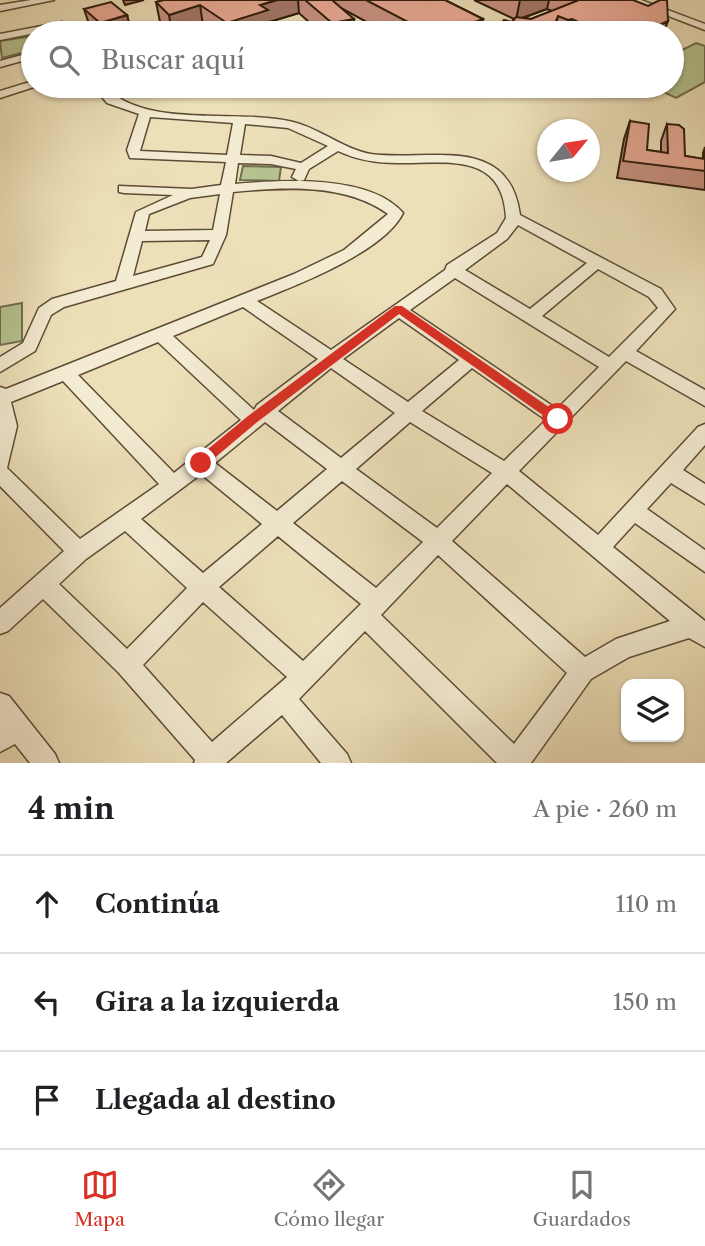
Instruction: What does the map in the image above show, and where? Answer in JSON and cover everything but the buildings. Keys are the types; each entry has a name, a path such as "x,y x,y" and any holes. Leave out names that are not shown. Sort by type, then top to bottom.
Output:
{"street":[{"path":"632,0 705,24"},
{"path":"645,0 705,24"},
{"path":"0,8 59,14"},
{"path":"41,21 59,14"},
{"path":"0,37 21,29"},
{"path":"0,64 21,58"},
{"path":"0,95 21,88"},
{"path":"0,623 79,552 127,520 330,360 511,227 513,216 502,181 494,170 484,164 367,157 318,133 289,124 240,118 145,113 120,106 110,98"},
{"path":"145,113 133,149 135,155 271,160 303,167"},
{"path":"0,365 29,347 37,326 51,308 208,260 219,235 240,118"},
{"path":"296,186 303,167 339,145"},
{"path":"0,463 8,426 1,396 67,374 299,278 349,253 396,216 393,210 382,203 355,192 296,186 197,192 124,189"},
{"path":"123,284 143,212 197,192"},
{"path":"43,584 127,665 209,761 283,698 667,309 655,293 513,216"},
{"path":"136,236 219,235"},
{"path":"531,317 596,262"},
{"path":"452,269 531,317 705,399"},
{"path":"243,299 410,413 506,472 698,631"},
{"path":"398,309 558,419"},
{"path":"161,335 258,415 341,469 437,541 583,671"},
{"path":"127,665 203,587 278,526 471,359"},
{"path":"67,374 173,485"},
{"path":"598,549 705,432"},
{"path":"201,463 278,526 370,608 515,763 583,671 624,647 698,631"},
{"path":"669,471 705,495"},
{"path":"0,473 79,552"},
{"path":"634,511 705,562"},
{"path":"127,520 303,676"},
{"path":"283,698 338,763"},
{"path":"0,705 8,734 46,763"}],"green space":[{"path":"21,38 21,53 2,58 0,41"},
{"path":"696,43 705,46 705,82 684,94 684,49"},
{"path":"243,166 281,167 279,181 240,180"},
{"path":"22,303 22,341 0,345 0,307"}],"route":[{"path":"201,463 252,419 398,309 558,419"}]}
